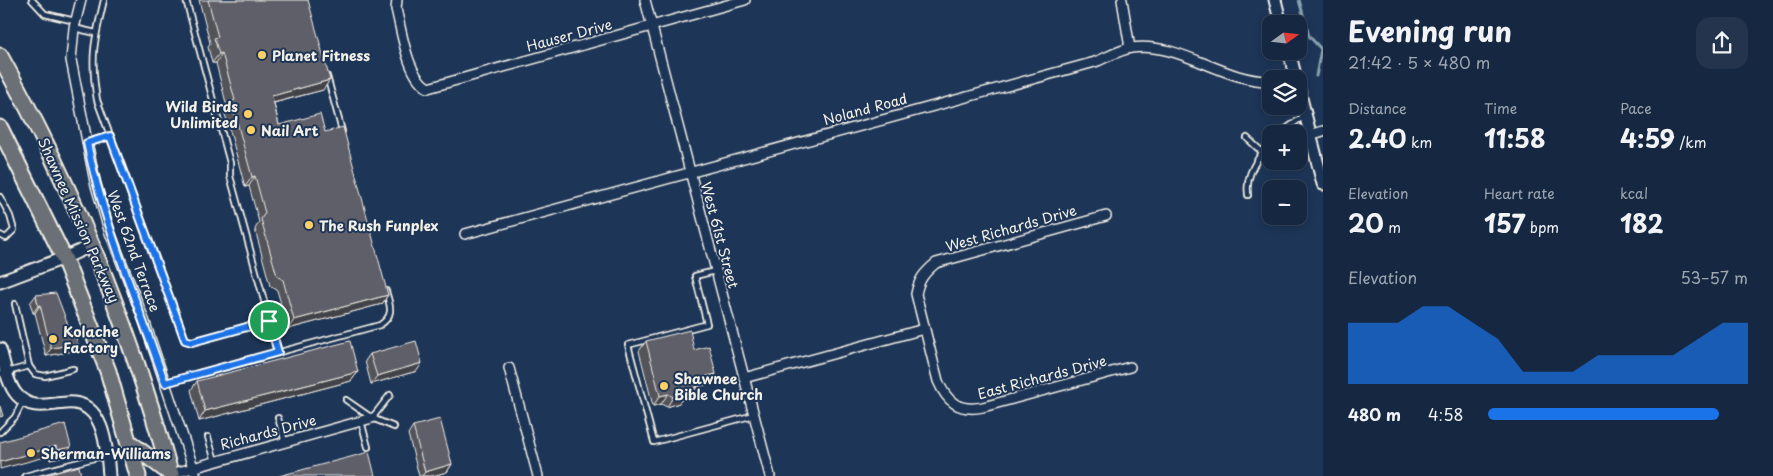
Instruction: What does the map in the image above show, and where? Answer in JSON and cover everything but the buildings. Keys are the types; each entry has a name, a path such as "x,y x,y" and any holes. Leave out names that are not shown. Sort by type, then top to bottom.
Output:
{"highway":[{"name":"Shawnee Mission Parkway","path":"0,56 44,139 93,245 140,372 171,475"},
{"name":"Shawnee Mission Parkway","path":"0,128 64,258 108,371 138,476"},
{"path":"130,443 171,475"}],"street":[{"name":"West 62nd Terrace","path":"81,0 75,25 71,60 95,182 109,230 165,383 195,472"},
{"name":"Hauser Drive","path":"397,0 396,9 413,72 420,83 428,88 746,0"},
{"name":"West 61st Street","path":"645,0 770,476"},
{"path":"1122,0 1130,48"},
{"path":"1275,0 1279,15"},
{"name":"Noland Road","path":"465,234 1095,62 1130,48 1161,49 1244,77 1262,81"},
{"path":"1305,116 1323,184"},
{"path":"1310,135 1323,132"},
{"name":"West Richards Drive","path":"924,329 916,294 917,288 924,273 936,264 1106,216"},
{"path":"0,282 93,245"},
{"path":"744,378 924,329"},
{"name":"East Richards Drive","path":"924,329 944,395 952,403 962,408 983,408 1130,367"},
{"path":"0,349 3,373 15,394 23,401 32,406 46,407 68,402 82,405 91,411 99,421 107,455 109,476"},
{"path":"509,368 538,476"},
{"name":"Richards Drive","path":"171,475 195,472 215,461 372,418"}],"lane":[{"path":"32,0 45,14 96,33"},
{"path":"104,0 96,33 92,62 97,100 185,340 192,342 269,321"},
{"path":"186,0 278,352"},
{"path":"324,66 342,133"},
{"path":"1292,125 1305,116"},
{"path":"87,143 110,136"},
{"path":"1247,138 1262,152 1257,157 1247,185 1248,195"},
{"path":"0,197 14,230 9,237 6,238 0,235"},
{"path":"715,271 694,276 707,324 628,345 649,424 654,442 754,415"},
{"path":"165,383 384,322 392,313 384,284"},
{"path":"15,304 29,366 35,374 46,376 73,369"},
{"path":"3,373 29,366"},
{"path":"372,418 390,395"},
{"path":"346,400 372,418 394,427"},
{"path":"0,432 15,417 23,401"},
{"path":"278,418 284,442"},
{"path":"361,421 368,447"},
{"path":"208,437 215,461"},
{"path":"25,476 107,455"}],"waterway":[{"path":"1299,0 1309,36 1321,49 1316,76"}],"place":[{"name":"Planet Fitness","path":"262,55"},
{"name":"Wild Birds Unlimited","path":"248,114"},
{"name":"Nail Art","path":"251,130"},
{"name":"The Rush Funplex","path":"309,225"},
{"name":"Kolache Factory","path":"53,339"},
{"name":"Shawnee Bible Church","path":"664,386"},
{"name":"Sherman-Williams","path":"31,453"}],"route":[{"path":"110,136 185,340 192,342 269,321 278,352 165,383 144,320 109,230 95,182 87,143 110,136"}]}
